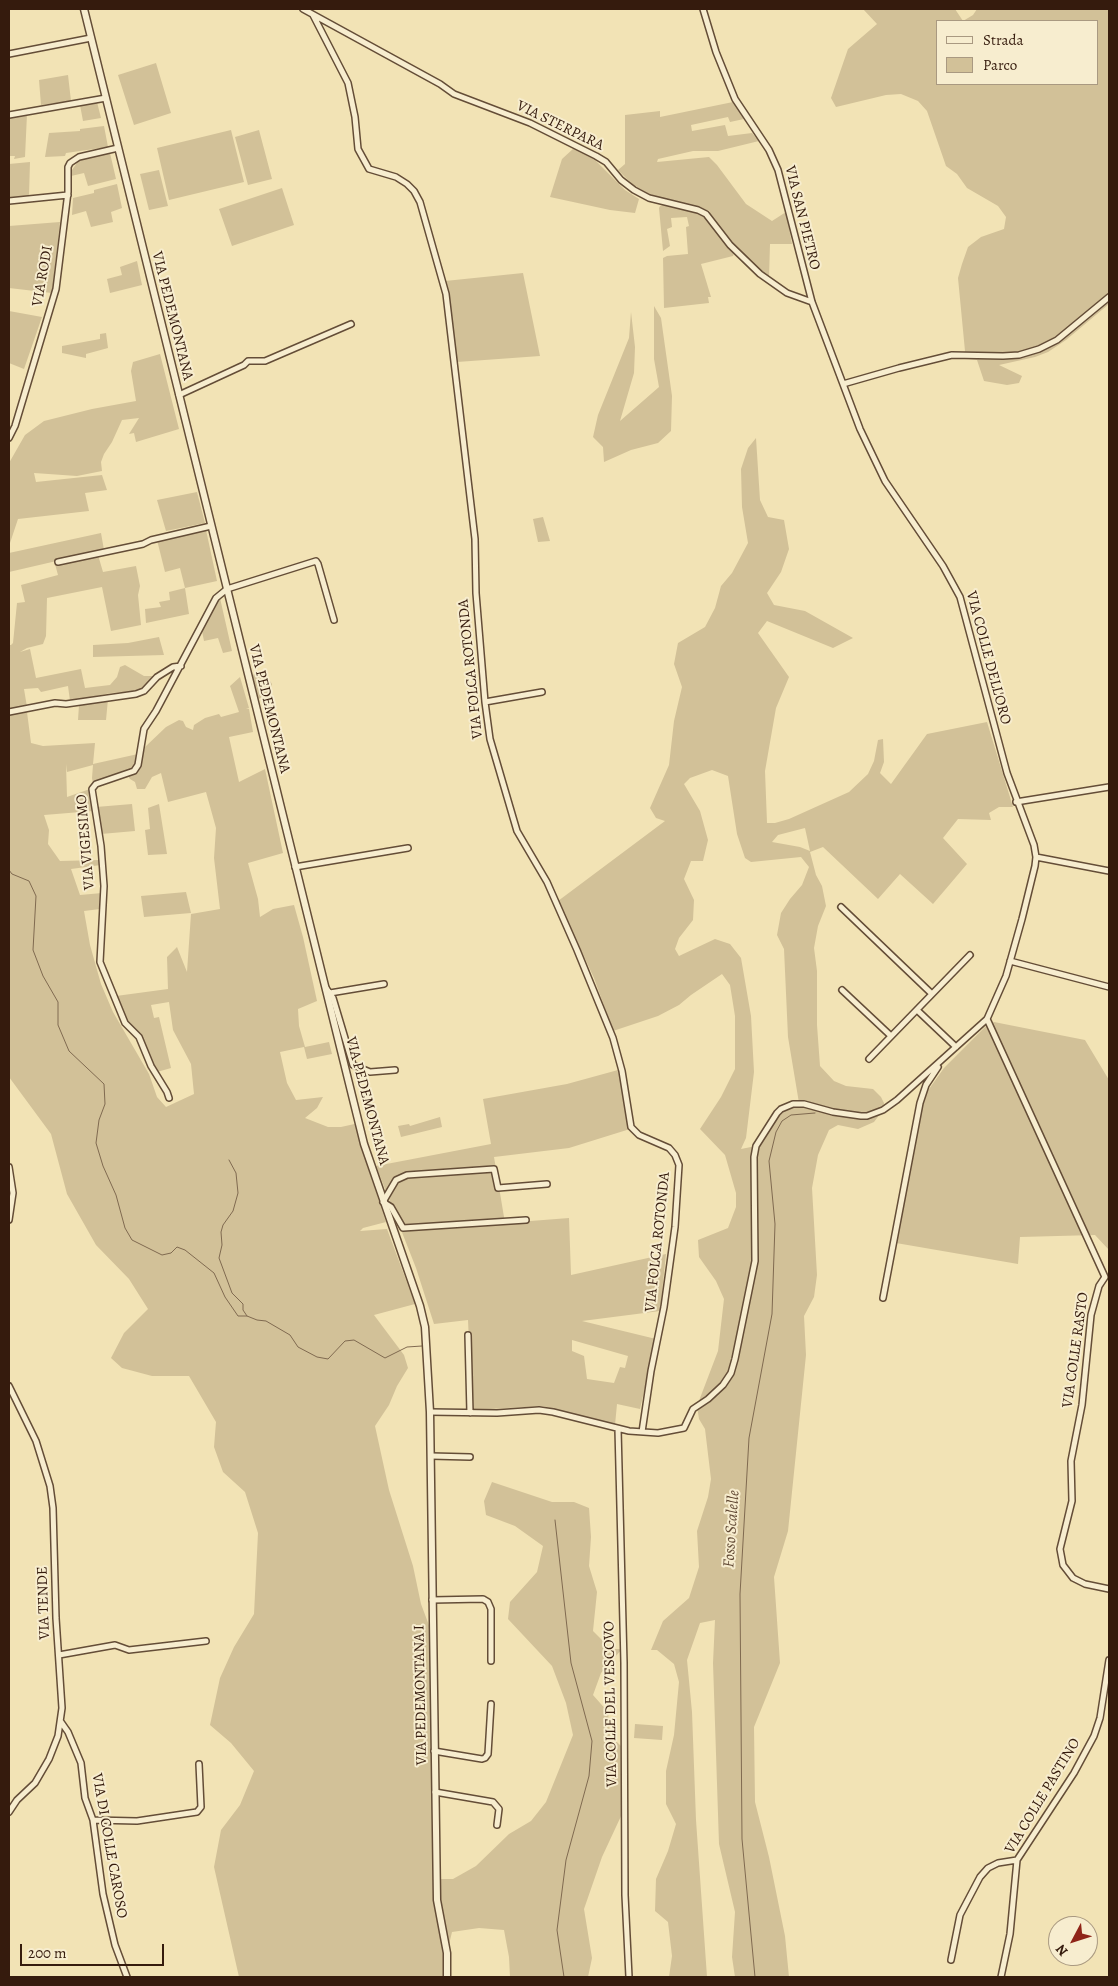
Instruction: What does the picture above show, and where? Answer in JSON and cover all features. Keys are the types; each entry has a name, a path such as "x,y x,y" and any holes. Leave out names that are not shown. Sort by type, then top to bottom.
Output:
{"street":[{"name":"VIA PEDEMONTANA","path":"84,9 295,867 328,990 365,1148 418,1301 425,1327 428,1350 430,1412"},
{"name":"VIA STERPARA","path":"303,9 440,84 454,94 530,123 596,156 606,162 621,180 634,190 650,198 698,210 706,214 730,245 760,274 787,293 812,302"},
{"name":"VIA SAN PIETRO","path":"703,9 719,62 735,99 769,150 778,170 812,302 843,384"},
{"name":"VIA FOLCA ROTONDA","path":"313,15 348,83 360,155 369,169 396,178 407,184 414,191 420,202 446,294 475,539 476,593 485,702 490,739 517,831 547,882 578,950 613,1038 622,1071 631,1127 642,1136 669,1148 675,1154 680,1172 675,1227 664,1306 651,1371 642,1432"},
{"path":"9,54 91,38"},
{"path":"9,115 106,98"},
{"name":"VIA RODI","path":"9,438 15,426 56,289 68,195 67,172 70,163 79,157 118,148"},
{"path":"9,201 68,195"},
{"path":"843,384 952,355 1003,356 1035,351 1057,340 1109,297"},
{"path":"179,395 244,365 248,361 265,361 351,324"},
{"name":"VIA COLLE DELL'ORO","path":"642,1432 658,1433 684,1428 694,1409 719,1390 731,1373 755,1261 754,1157 756,1146 777,1113 787,1106 804,1104 833,1112 867,1116 891,1104 987,1019 1006,976 1022,919 1036,857 1034,845 1016,802 957,591 943,566 882,476 860,429 843,384"},
{"path":"58,562 144,544 151,540 211,526"},
{"path":"227,589 316,561 334,620"},
{"name":"VIA VIGESIMO","path":"169,1098 151,1066 139,1037 125,1023 100,962 104,886 101,846 92,789 96,784 134,770 138,765 144,729 181,666 216,598 227,589"},
{"path":"9,712 55,703 66,704 136,694 144,691 174,667 181,666"},
{"path":"485,702 542,692"},
{"path":"1016,802 1109,787"},
{"path":"295,867 408,848"},
{"path":"1036,857 1109,871"},
{"path":"841,907 932,994"},
{"path":"868,1059 970,955"},
{"path":"1010,961 1109,987"},
{"path":"384,984 328,990 353,1065 370,1072 395,1070"},
{"path":"842,990 891,1036"},
{"path":"917,1010 956,1048"},
{"name":"VIA COLLE RASTO","path":"987,1019 1105,1277 1098,1286 1091,1315 1082,1405 1072,1461 1072,1498 1060,1549 1064,1565 1073,1578 1085,1584 1109,1590"},
{"path":"883,1298 920,1103 934,1071 948,1055"},
{"path":"9,1167 13,1193 9,1220"},
{"path":"526,1220 403,1228 392,1208 383,1202 396,1180 408,1175 494,1169 498,1188 547,1184"},
{"path":"468,1335 470,1413"},
{"name":"VIA TENDE","path":"9,1386 36,1441 49,1482 53,1508 62,1704 61,1722 54,1748 32,1787 15,1802 9,1812"},
{"path":"430,1412 546,1411 618,1429 642,1432"},
{"name":"VIA PEDEMONTANA I","path":"430,1412 437,1900 447,1953 447,1977"},
{"name":"VIA COLLE DEL VESCOVO","path":"618,1429 624,1663 625,1895 629,1977"},
{"path":"431,1456 470,1457"},
{"path":"432,1600 483,1599 488,1602 491,1609 491,1661"},
{"path":"59,1655 114,1645 129,1650 206,1641"},
{"name":"VIA COLLE PASTINO","path":"1001,1977 1010,1934 1017,1860 1074,1773 1094,1736 1100,1718 1109,1660"},
{"path":"434,1751 485,1758 488,1754 491,1704"},
{"name":"VIA DI COLLE CAROSO","path":"61,1722 68,1731 82,1771 85,1798 93,1820 103,1894 115,1945 127,1977"},
{"path":"93,1820 137,1821 197,1812 201,1807 199,1764"},
{"path":"435,1792 493,1802 499,1809 497,1825"},
{"path":"951,1960 960,1916 980,1877 988,1868 998,1863 1017,1860"}],"green space":[{"path":"863,9 955,9 962,20 936,20 936,85 1098,85 1098,20 965,20 973,15 977,9 1109,9 1109,304 1066,340 1048,352 999,365 1022,376 1019,383 1007,385 984,381 977,360 960,358 965,351 958,278 962,264 968,247 981,237 1004,229 1006,217 998,206 967,188 957,174 946,166 927,111 918,101 901,94 886,95 836,107 831,98 848,49 877,24"},
{"path":"156,63 171,113 134,125 118,75"},
{"path":"68,75 71,101 41,105 39,80"},
{"path":"97,102 101,118 83,121 80,105"},
{"path":"733,102 744,119 730,122 728,117 691,125 692,131 725,125 728,136 752,133 759,141 718,151 693,151 658,159 657,162 709,157 746,204 772,221 786,212 792,244 770,244 769,278 750,262 726,237 709,215 710,211 649,194 632,184 618,170 625,164 625,115 660,111 660,117"},
{"path":"27,114 25,157 14,159 15,156 9,156 9,117"},
{"path":"104,126 108,147 66,153 65,156 45,157 49,133 80,131 80,129"},
{"path":"231,130 244,182 169,200 157,148"},
{"path":"259,130 272,179 248,185 235,137"},
{"path":"574,148 594,159 625,190 639,199 635,213 610,210 550,197 562,159"},
{"path":"110,153 116,179 88,186 84,173 71,176 72,170 79,160"},
{"path":"30,162 29,196 9,198 9,164"},
{"path":"159,170 168,206 149,210 140,174"},
{"path":"117,184 122,208 111,212 113,222 91,227 86,211 72,215 73,198 94,193 94,190"},
{"path":"282,188 294,225 232,246 219,209"},
{"path":"664,205 703,216 734,253 733,256 701,264 711,297 708,297 709,303 664,308 663,258 688,254 686,227 689,226 687,217 671,218 672,227 667,229 670,246 663,251 659,208"},
{"path":"60,222 52,293 9,288 9,226"},
{"path":"137,261 142,285 110,293 107,279 122,275 120,267"},
{"path":"523,273 540,356 457,362 445,281"},
{"path":"654,306 661,318 672,396 671,431 658,443 631,450 604,462 603,447 593,437 598,415 629,338 631,312 635,347 634,373 620,421 659,387 654,359"},
{"path":"9,311 42,317 24,369 9,363"},
{"path":"106,333 108,348 86,354 86,358 62,353 62,346 100,339 100,334"},
{"path":"160,354 179,429 136,442 134,433 129,434 139,418 122,420 104,454 101,462 102,471 77,476 34,473 36,482 102,475 107,490 85,493 89,511 18,519 9,546 9,463 25,435 44,421 92,409 136,401 131,371 133,362"},
{"path":"756,438 760,500 768,517 784,520 789,549 781,572 767,593 774,605 805,611 853,638 833,648 767,621 758,633 789,677 776,708 765,771 767,823 789,819 849,792 868,774 874,761 878,740 883,739 884,762 880,773 891,784 927,734 987,722 1013,807 999,807 989,813 991,820 958,819 943,838 967,864 933,904 900,874 878,899 823,847 810,852 816,875 822,886 826,906 818,926 814,948 817,971 817,1025 820,1066 834,1081 846,1086 873,1089 884,1103 883,1110 874,1122 858,1129 838,1125 829,1130 818,1155 812,1188 817,1275 814,1297 804,1316 806,1355 788,1531 774,1577 780,1663 754,1727 755,1802 769,1857 785,1936 789,1977 735,1977 732,1957 735,1912 719,1844 713,1663 715,1620 700,1623 687,1660 692,1712 696,1820 707,1977 669,1977 672,1956 668,1922 655,1911 656,1879 668,1851 676,1824 666,1804 666,1771 674,1735 679,1682 674,1664 657,1650 651,1650 663,1621 689,1598 699,1567 697,1531 708,1497 711,1479 705,1429 699,1419 697,1406 718,1351 724,1299 716,1281 699,1257 698,1240 728,1228 736,1207 736,1193 725,1155 700,1129 721,1097 735,1069 735,1016 730,985 722,974 679,1005 658,1016 613,1031 594,978 558,901 665,821 656,818 650,808 669,765 674,721 682,687 674,664 678,643 705,627 715,608 721,586 732,573 748,543 742,507 741,469 748,448","holes":["712,770 728,776 737,834 745,858 751,862 801,857 809,867 802,885 781,913 777,935 784,949 788,1037 799,1103 777,1113 756,1146 741,1149 746,1138 754,1072 751,1016 741,958 730,944 715,939 679,956 675,949 679,938 693,920 694,900 684,879 691,861 703,861 708,840 700,811 684,784 690,778","805,828 810,851 800,847 772,842 778,835"]},
{"path":"197,492 205,523 166,531 157,500"},
{"path":"543,517 550,541 538,542 533,519"},
{"path":"206,530 217,581 185,588 180,568 165,572 157,540"},
{"path":"101,533 104,550 9,572 9,553"},
{"path":"98,555 103,572 136,566 140,586 138,595 141,625 111,631 102,587 47,598 46,636 43,644 20,652 30,649 36,678 81,669 85,688 110,685 117,677 120,667 125,665 144,676 156,676 145,687 137,691 111,693 70,701 68,686 41,692 38,688 24,689 27,707 9,709 9,645 13,643 17,603 25,602 21,585 58,575 55,564"},
{"path":"185,588 189,614 146,623 145,609 161,607 159,602 170,600 169,592"},
{"path":"220,598 232,651 223,653 218,638 204,641 202,631"},
{"path":"159,637 164,655 93,657 93,645 128,643"},
{"path":"258,673 266,675 272,684 269,694 257,699 252,675"},
{"path":"240,677 249,708 246,709 249,709 253,732 229,737 239,782 265,769 283,853 248,863 258,899 260,917 273,909 294,905 317,1001 298,1009 299,1026 305,1047 329,1042 332,1054 307,1059 304,1047 280,1052 287,1083 296,1100 323,1097 317,1108 305,1118 328,1127 341,1127 359,1123 364,1144 361,1147 386,1222 363,1228 360,1231 387,1229 415,1304 374,1315 404,1355 408,1368 397,1386 389,1405 375,1426 389,1490 413,1566 421,1604 433,1636 436,1879 453,1879 476,1866 509,1834 531,1821 546,1802 573,1735 566,1703 552,1666 508,1619 510,1602 537,1572 543,1546 515,1526 486,1515 484,1501 492,1482 552,1502 574,1502 589,1508 591,1537 589,1566 597,1592 593,1631 611,1649 622,1649 601,1673 593,1695 608,1712 610,1735 625,1750 622,1814 602,1857 584,1909 592,1958 588,1977 510,1977 509,1957 504,1930 479,1928 452,1932 447,1953 447,1977 239,1977 214,1867 221,1830 240,1805 254,1771 231,1743 210,1725 220,1678 234,1647 254,1614 258,1533 245,1492 223,1472 214,1447 216,1422 189,1376 152,1376 122,1368 111,1358 124,1333 148,1309 129,1279 96,1245 67,1194 51,1134 9,1077 9,714 27,712 31,743 43,746 95,743 93,764 138,754 136,762 131,769 93,784 93,765 67,772 66,764 67,797 90,789 93,811 44,815 49,830 48,844 60,861 100,860 101,865 71,869 80,895 102,893 100,909 84,911 90,945 101,984 113,1012 149,1074 157,1097 166,1107 194,1094 191,1064 173,1030 169,1002 151,1005 154,1018 159,1017 171,1068 157,1072 142,1037 124,1017 116,996 168,989 167,957 177,947 187,972 191,914 220,909 214,858 216,828 206,792 168,802 161,773 152,777 145,789 137,789 135,782 128,776 140,767 145,747 166,727 179,720 183,721 186,727 193,730 194,725 205,718 219,714 221,717 239,712 230,686"},
{"path":"108,699 106,720 78,720 79,705"},
{"path":"132,804 135,831 101,834 96,807"},
{"path":"159,804 167,854 148,855 145,830 150,829 148,808"},
{"path":"186,892 191,913 144,917 141,896"},
{"path":"994,1022 1085,1040 1109,1080 1109,1250 1095,1235 1020,1237 1018,1264 896,1243 924,1096 944,1068 986,1026"},
{"path":"618,1070 630,1129 569,1148 494,1157 505,1223 569,1218 571,1275 666,1254 660,1311 582,1321 656,1339 640,1409 617,1404 615,1425 543,1406 472,1410 468,1320 434,1324 416,1268 376,1166 491,1144 483,1099 567,1084","holes":["572,1340 628,1356 625,1368 620,1367 614,1383 587,1379 584,1356 572,1351"]},
{"path":"440,1117 442,1127 401,1137 398,1126 409,1124 410,1126"},
{"path":"635,1724 663,1726 662,1740 634,1738"}],"waterway":[{"path":"9,870 12,874 29,881 36,896 33,950 43,976 58,1002 58,1025 69,1051 104,1084 105,1104 99,1120 96,1143 103,1166 116,1195 125,1228 132,1240 162,1255 171,1253 177,1247 185,1250 214,1273 225,1297 238,1316 247,1316 266,1321 290,1335 298,1347 317,1357 328,1359 345,1341 354,1340 385,1358 407,1347 422,1346"},
{"name":"Fosso Scalelle","path":"755,1977 742,1839 740,1594 749,1438 772,1314 775,1224 769,1161 776,1132 782,1121 791,1115 815,1113"},
{"path":"229,1160 236,1173 238,1193 233,1211 223,1225 219,1258 232,1293 243,1304 243,1310 247,1316"},
{"path":"555,1520 571,1663 592,1741 589,1776 566,1860 557,1930 564,1977"}]}
